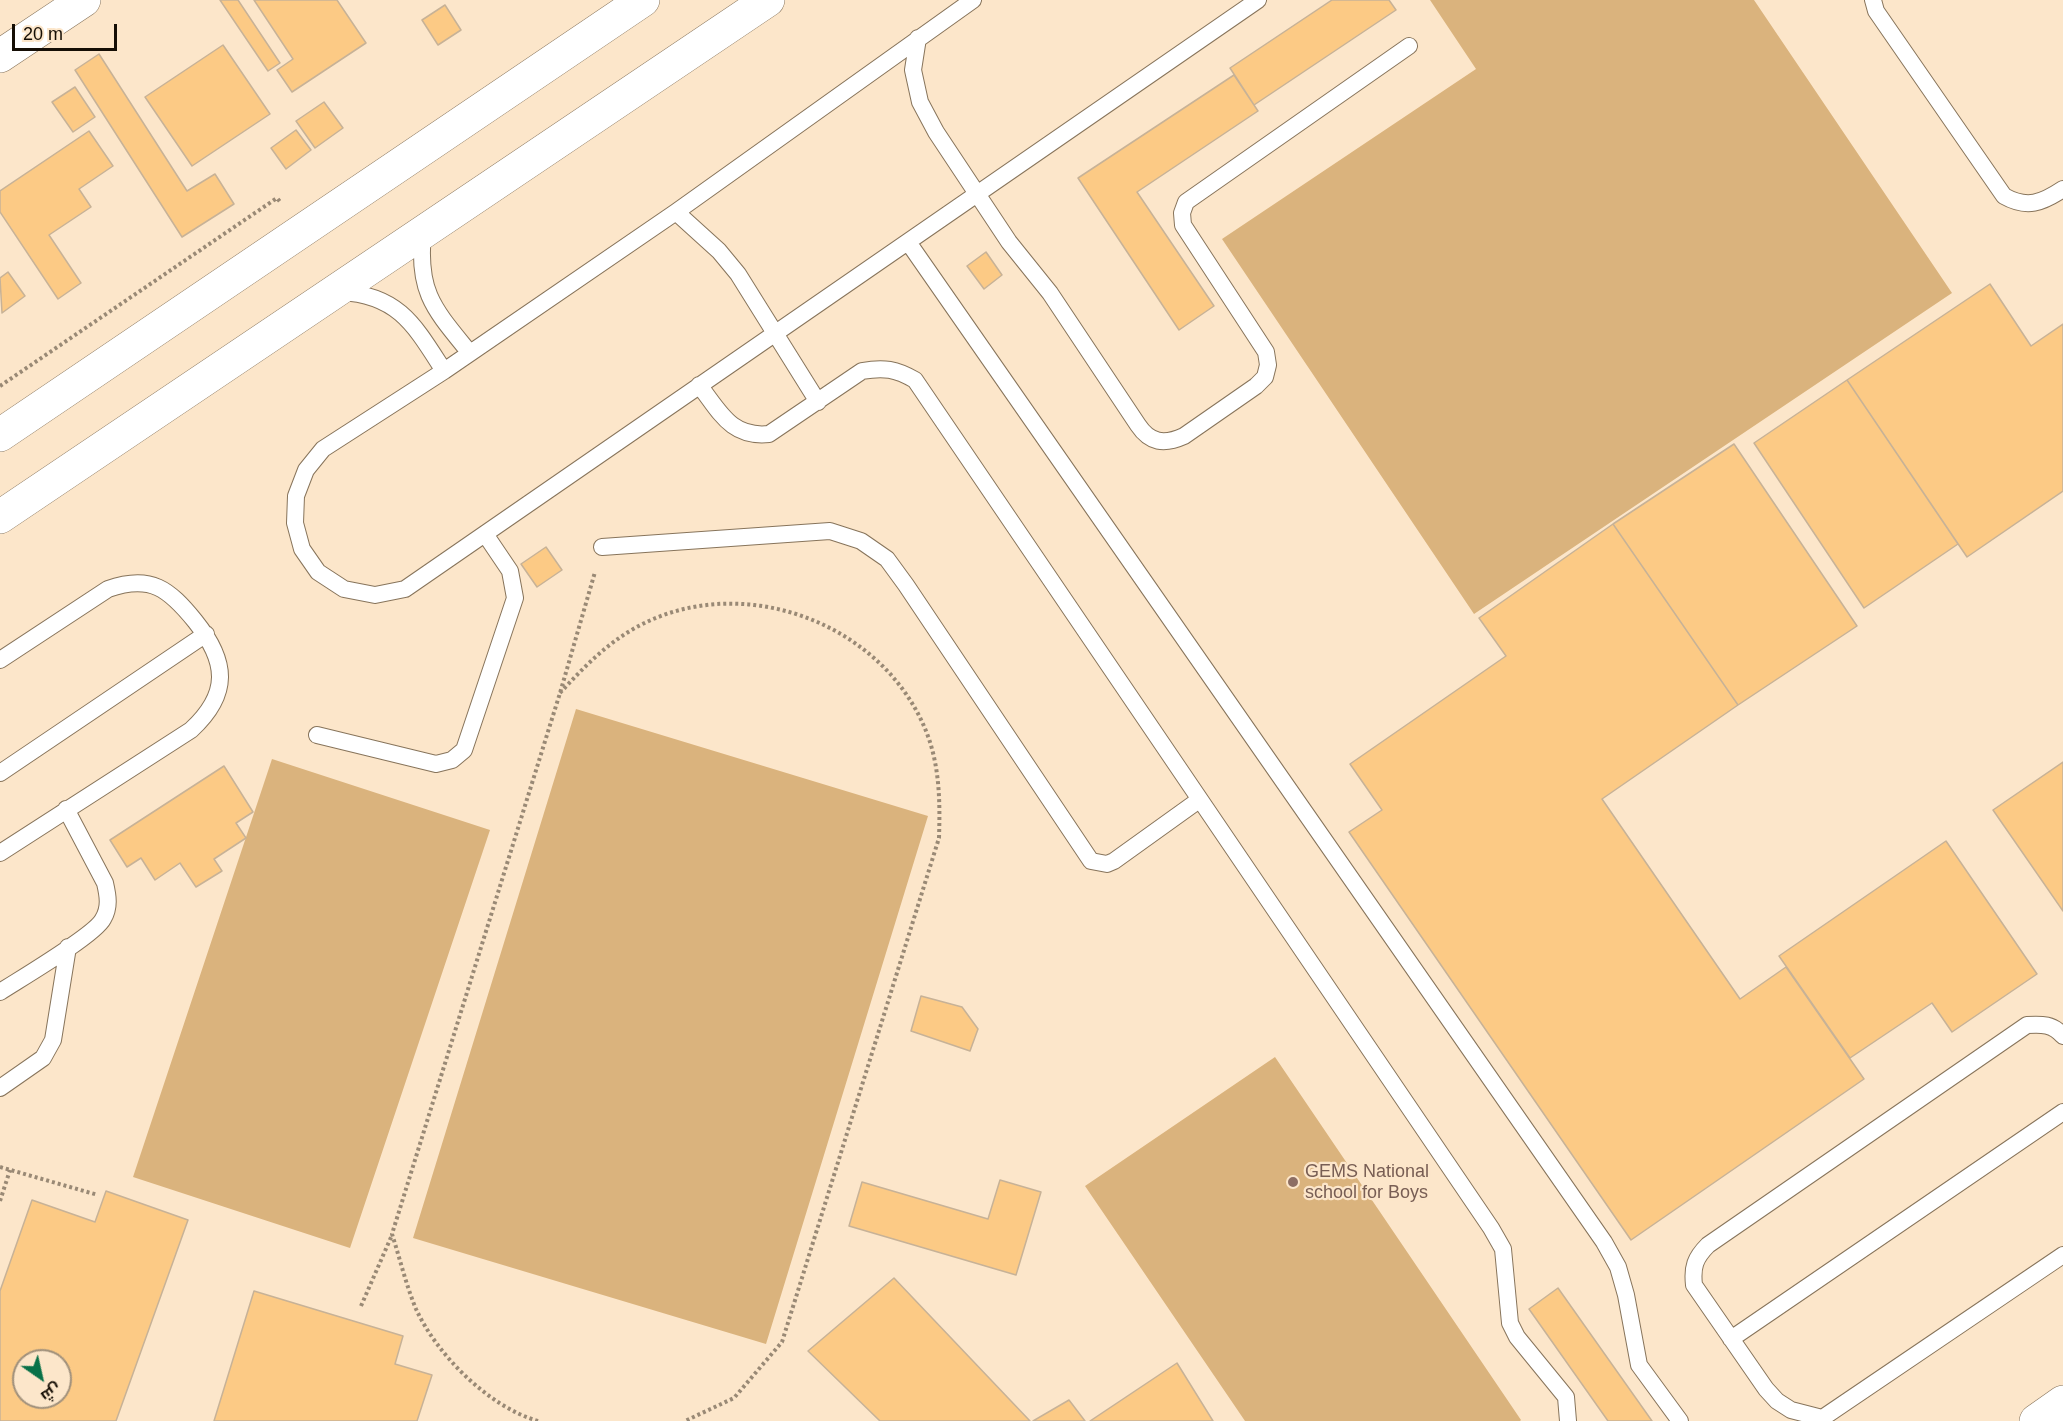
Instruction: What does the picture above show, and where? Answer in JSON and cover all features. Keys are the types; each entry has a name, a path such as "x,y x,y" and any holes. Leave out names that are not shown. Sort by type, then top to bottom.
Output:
{"street":[{"path":"0,56 84,0"},
{"path":"0,435 643,0"},
{"path":"0,517 768,0"},
{"path":"2036,1421 2063,1402"}],"lane":[{"path":"973,0 676,212 444,371 323,448 306,470 296,496 295,523 302,549 318,572 344,589 375,595 405,589 775,335 978,191 1258,0"},
{"path":"1873,0 1876,12 2004,196 2015,203 2028,205 2041,203 2063,189"},
{"path":"918,38 913,70 920,102 941,139 978,191 1009,242 1050,293 1145,436 1158,442 1171,441 1184,436 1256,386 1265,377 1268,365 1260,341 1183,225 1182,213 1186,202 1409,46"},
{"path":"676,212 719,251 738,274 818,402"},
{"path":"423,231 420,262 426,292 440,316 470,352"},
{"path":"908,242 1604,1242 1618,1267 1640,1365 1680,1421"},
{"path":"337,292 363,293 387,302 407,317 444,371"},
{"path":"699,385 725,420 737,430 753,436 769,434 862,371 881,367 899,370 915,380 1497,1239 1503,1249 1507,1268 1507,1307 1510,1323 1517,1337 1559,1386 1572,1417"},
{"path":"602,547 797,531 830,531 861,541 887,559 906,585 1091,861 1107,864 1114,861 1199,800"},
{"path":"317,735 436,764 452,760 464,750 514,598 510,571 484,534"},
{"path":"0,660 108,589 126,583 144,582 162,588 176,598 206,634 217,653 221,675 218,696 207,716 191,730 66,808 0,853"},
{"path":"0,773 206,634"},
{"path":"0,992 93,932 108,910 105,883 66,808"},
{"path":"0,1088 43,1058 53,1040 68,947"},
{"path":"2063,1036 2057,1029 2043,1024 2027,1025 1708,1245 1697,1256 1692,1270 1694,1285 1731,1340 1777,1401 1791,1410 1820,1420 2063,1255"},
{"path":"1731,1340 2063,1112"}],"path":[{"path":"361,1306 392,1234 560,693 602,547"},
{"path":"560,693 594,655 636,627 684,609 734,603 784,609 831,627 879,663 906,694 929,739 940,788 939,838 782,1342 734,1398 686,1421"},
{"path":"0,1167 98,1195"},
{"path":"0,1201 10,1170"},
{"path":"392,1234 417,1310 458,1372 519,1416 538,1421"}],"shaded area":[{"path":"1430,0 1754,0 1952,293 1474,614 1222,239 1476,69"},
{"path":"576,709 928,816 766,1344 413,1238"},
{"path":"272,759 490,830 350,1248 133,1177"},
{"path":"1275,1057 1520,1421 1245,1421 1085,1186"}],"building":[{"path":"220,0 238,0 280,63 268,71"},
{"path":"254,0 337,0 366,43 292,92 277,70 293,59"},
{"path":"1332,0 1389,0 1396,10 1254,105 1230,68"},
{"path":"445,5 461,30 438,45 422,20"},
{"path":"223,45 270,114 192,166 145,97"},
{"path":"99,54 187,191 215,174 234,204 182,237 75,70"},
{"path":"1234,75 1258,111 1137,192 1214,306 1179,330 1078,178"},
{"path":"75,87 95,117 73,132 52,102"},
{"path":"324,102 343,128 315,148 296,121"},
{"path":"296,130 311,150 286,169 271,148"},
{"path":"89,131 113,166 79,189 91,207 49,235 81,283 58,299 0,212 0,191"},
{"path":"986,252 1002,275 984,289 967,266"},
{"path":"8,272 25,296 2,313 0,278"},
{"path":"1990,284 2031,346 2063,324 2063,491 1967,557 1847,380"},
{"path":"1847,380 1958,544 1864,608 1754,443"},
{"path":"1734,444 1857,626 1738,705 1613,524"},
{"path":"1613,524 1738,705 1602,799 1740,999 1786,967 1864,1079 1631,1240 1349,832 1382,810 1350,764 1506,656 1479,618"},
{"path":"546,547 562,570 537,587 521,564"},
{"path":"2063,762 2063,911 1993,810"},
{"path":"224,766 253,812 236,823 246,838 214,859 222,871 196,887 180,863 155,880 141,858 127,867 110,840"},
{"path":"1946,841 2037,974 1952,1032 1932,1003 1850,1058 1779,956"},
{"path":"921,996 962,1007 978,1029 970,1051 911,1031"},
{"path":"1000,1180 1041,1192 1016,1275 849,1226 862,1182 988,1219"},
{"path":"106,1191 188,1220 116,1421 0,1421 0,1291 32,1200 95,1222"},
{"path":"894,1278 1030,1421 880,1421 808,1351"},
{"path":"1558,1288 1652,1421 1608,1421 1529,1309"},
{"path":"254,1291 403,1336 395,1364 432,1375 417,1421 214,1421"},
{"path":"1177,1363 1213,1421 1090,1421"},
{"path":"1069,1400 1085,1421 1033,1421"}],"place":[{"name":"GEMS National school for Boys","path":"1293,1182"}]}
